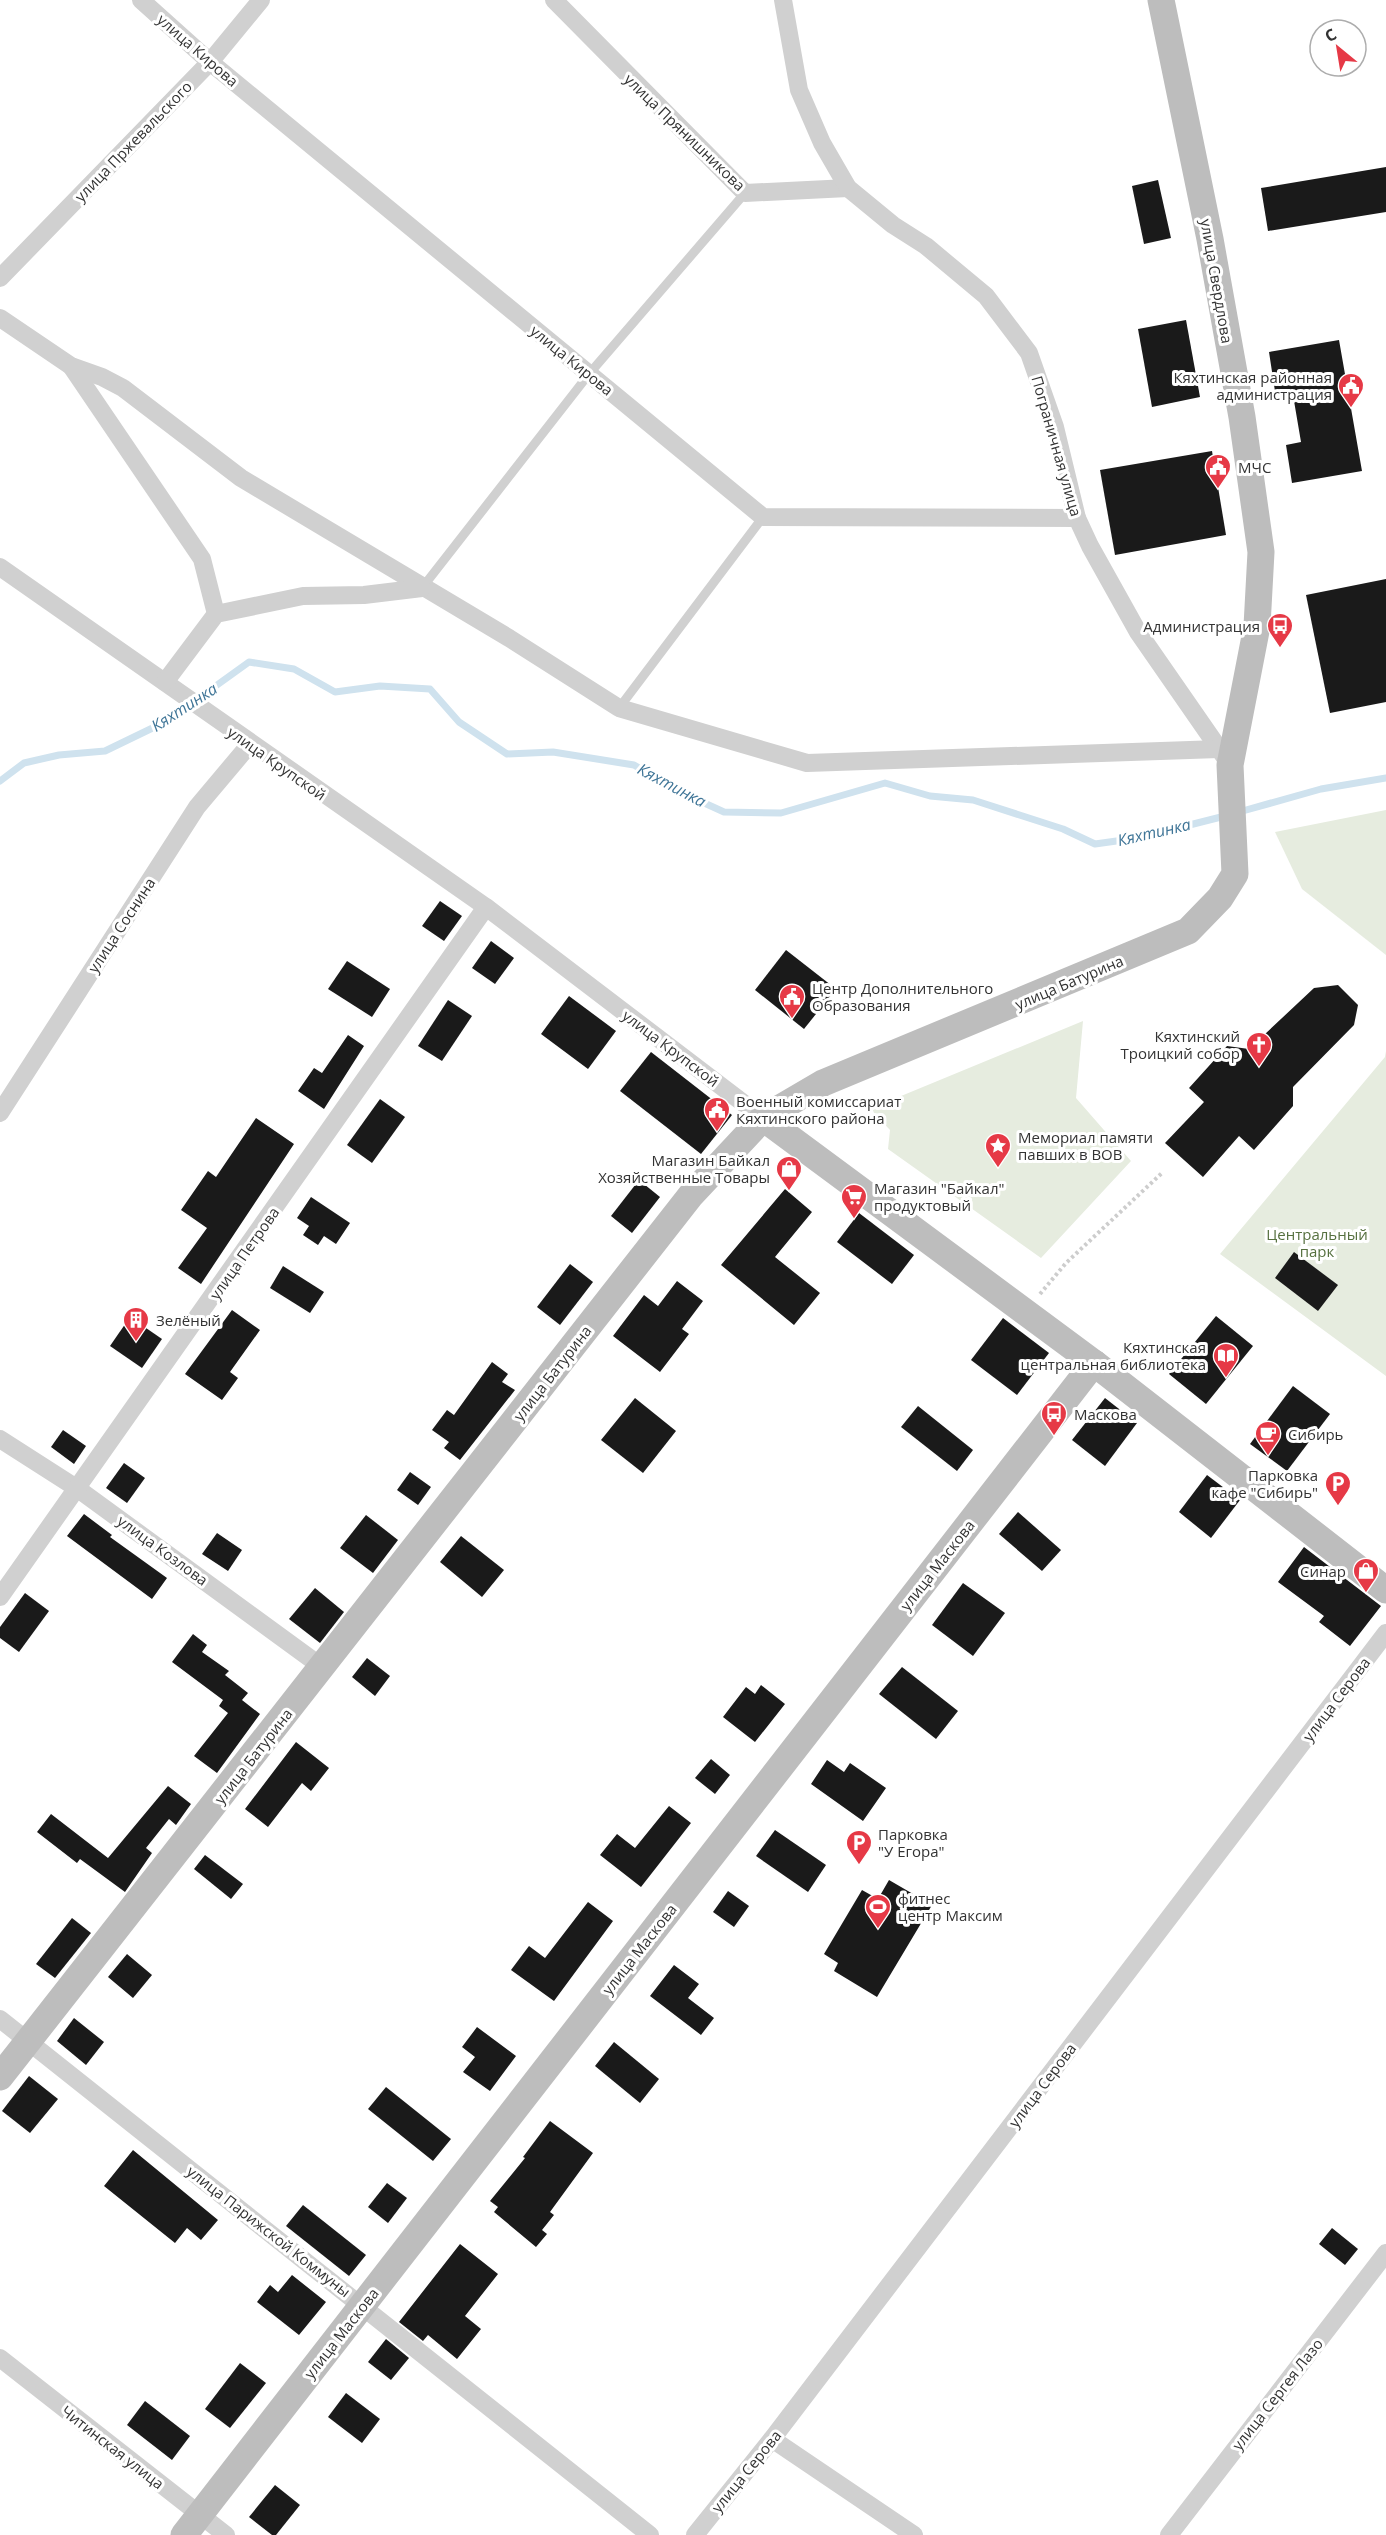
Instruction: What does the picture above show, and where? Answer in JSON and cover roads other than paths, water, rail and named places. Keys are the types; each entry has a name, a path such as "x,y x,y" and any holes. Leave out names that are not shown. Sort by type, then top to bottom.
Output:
{"street":[{"name":"улица Кирова","path":"141,0 210,62 762,517"},
{"name":"улица Пржевальского","path":"0,278 210,62 261,0"},
{"name":"улица Прянишникова","path":"554,0 745,193 848,188"},
{"name":"Пограничная улица","path":"783,0 799,90 822,143 848,188 893,225 926,246 986,296 1029,353 1055,427 1077,518 1138,632 1225,757"},
{"name":"улица Свердлова","path":"1161,0 1210,239 1242,417 1261,552 1257,626 1225,757 1233,793 1235,849"},
{"path":"0,318 71,366 102,377 123,388 241,478 509,638 619,708 807,763 1225,757"},
{"path":"71,366 202,559 216,614"},
{"path":"762,517 1077,518"},
{"name":"улица Крупской","path":"0,567 165,682 213,719 486,908 763,1118 1094,1363 1386,1590"},
{"path":"165,682 216,614 303,596 363,595 422,588"},
{"name":"улица Соснина","path":"0,1113 197,807 250,744"},
{"name":"улица Батурина","path":"0,2077 691,1196 763,1118 823,1083 897,1055 1188,931 1220,898 1235,874 1235,849"},
{"name":"улица Петрова","path":"0,1597 486,908"},
{"name":"улица Маскова","path":"191,2525 1094,1363"},
{"name":"улица Козлова","path":"0,1439 78,1489 322,1667"},
{"name":"улица Серова","path":"695,2535 772,2439 1386,1633"},
{"name":"улица Парижской Коммуны","path":"0,2019 650,2535"},
{"name":"улица Сергея Лазо","path":"1169,2535 1386,2253"},
{"name":"Читинская улица","path":"0,2358 191,2525 226,2535"},
{"path":"772,2439 914,2535"}],"lane":[{"path":"422,588 589,374 745,193"},
{"path":"619,708 762,517"}],"waterway":[{"name":"Кяхтинка","path":"0,781 24,763 59,755 105,751 167,721 249,662 294,669 335,692 380,686 430,689 459,722 507,754 553,752 634,765 678,791 724,812 781,813 885,783 930,796 973,800 1063,829 1095,844 1138,838 1225,816"},
{"name":"Кяхтинка","path":"1239,812 1321,789 1386,778"}],"place":[{"name":"Кяхтинская районная администрация","path":"1351,409"},
{"name":"МЧС","path":"1218,490"},
{"name":"Администрация","path":"1280,649"},
{"name":"Центр Дополнительного Образования","path":"792,1020"},
{"name":"Кяхтинский Троицкий собор","path":"1259,1068"},
{"name":"Военный комиссариат Кяхтинского района","path":"717,1133"},
{"name":"Мемориал памяти павших в ВОВ","path":"998,1169"},
{"name":"Магазин Байкал Хозяйственные Товары","path":"789,1192"},
{"name":"Магазин \"Байкал\" продуктовый","path":"854,1220"},
{"name":"Зелёный","path":"136,1343"},
{"name":"Кяхтинская центральная библиотека","path":"1226,1379"},
{"name":"Маскова","path":"1054,1437"},
{"name":"Сибирь","path":"1268,1457"},
{"name":"Парковка кафе \"Сибирь\"","path":"1338,1507"},
{"name":"Синар","path":"1366,1594"},
{"name":"Парковка \"У Егора\"","path":"859,1866"},
{"name":"фитнес центр Максим","path":"878,1930"}],"park label":[{"name":"Центральный парк","path":"1317,1242"}]}
